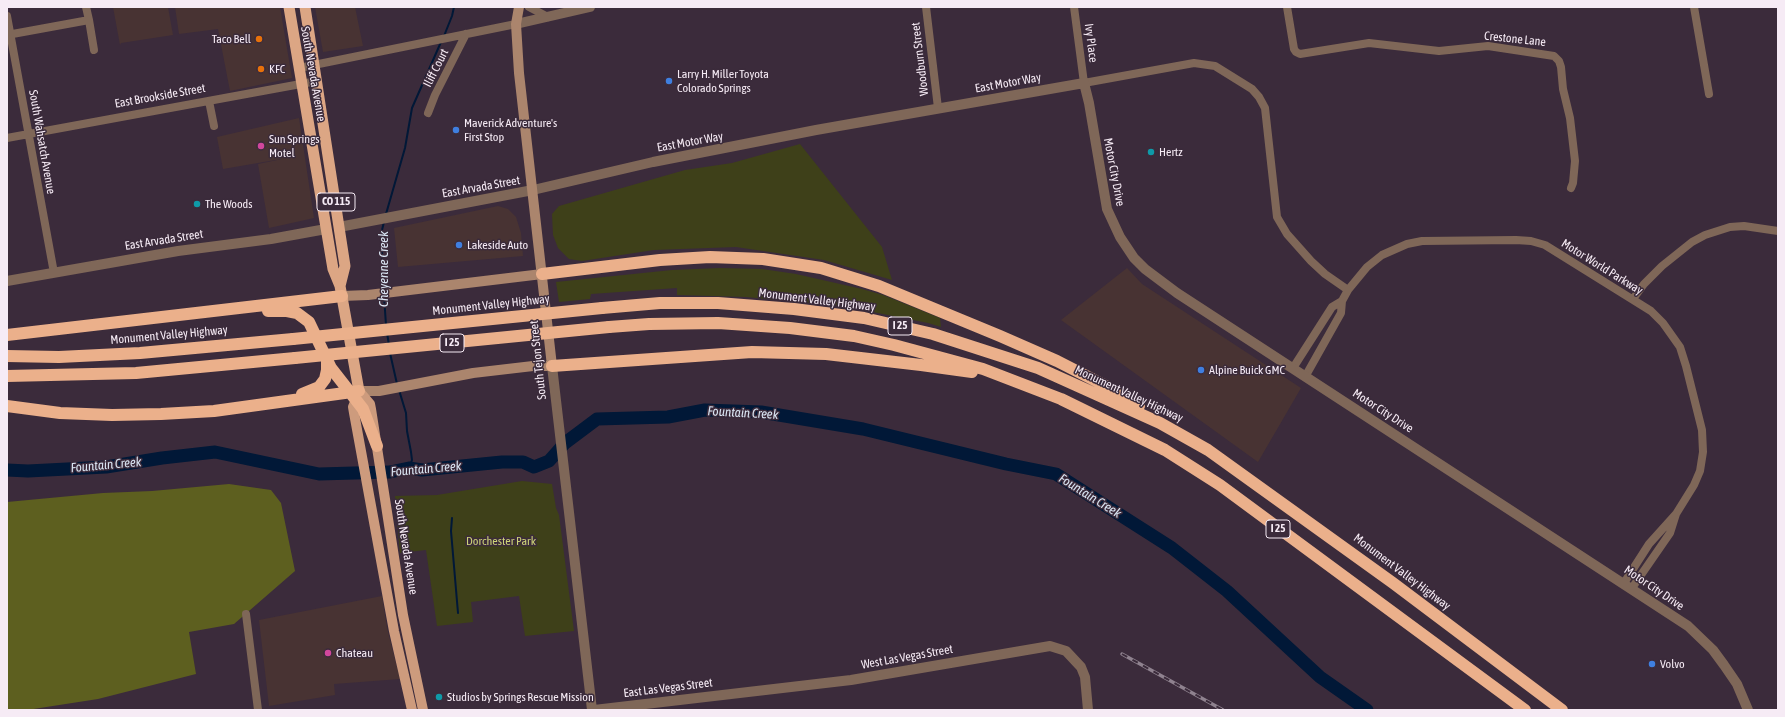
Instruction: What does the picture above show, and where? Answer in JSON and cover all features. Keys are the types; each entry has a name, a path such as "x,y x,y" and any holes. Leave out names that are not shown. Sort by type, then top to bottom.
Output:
{"highway":[{"name":"South Nevada Avenue","path":"289,7 333,269 341,291 355,394"},
{"name":"South Nevada Avenue","path":"305,7 345,266 341,291"},
{"path":"542,274 660,260 710,257 762,259 821,268 880,286 1057,361 1124,396 1180,433"},
{"path":"7,335 167,316 341,291"},
{"name":"Monument Valley Highway","path":"7,356 59,357 133,353 660,303 718,303 794,309 864,318 933,334 1038,368 1122,405 1180,433 1208,450 1287,506 1562,710"},
{"path":"167,316 221,315 273,311 297,313 305,317 313,327 336,375 355,394 377,446"},
{"name":"I 25","path":"7,376 136,373 649,324 718,323 790,328 854,336 976,367 1012,379 1061,399 1165,450 1220,485 1525,710"},
{"path":"552,366 752,352 804,353 826,354 921,365 1012,379"},
{"path":"231,409 271,399 304,394 320,387 328,370 327,358"},
{"path":"7,406 60,413 112,415 161,414 231,409 355,394"}],"main road":[{"name":"South Tejon Street","path":"519,7 516,24 519,72 552,366"},
{"path":"341,291 368,296 542,274"},
{"path":"355,394 414,385 473,373 533,366 552,366"},
{"path":"363,412 374,524 399,658 412,710"},
{"name":"South Nevada Avenue","path":"377,446 403,615 423,710"}],"street":[{"path":"86,7 94,50"},
{"path":"529,7 548,17"},
{"path":"299,68 516,24 590,7"},
{"name":"Woodburn Street","path":"926,7 938,108"},
{"name":"Ivy Place","path":"1074,7 1084,82"},
{"name":"Crestone Lane","path":"1287,7 1293,45 1296,52 1305,53 1369,43 1430,50 1488,46 1554,56 1560,67 1563,89 1570,118 1576,161 1572,185"},
{"path":"1694,7 1709,94"},
{"name":"South Wahsatch Avenue","path":"7,16 9,35 29,134 54,273"},
{"path":"9,35 89,20"},
{"name":"Iliff Court","path":"428,114 435,95 466,34"},
{"name":"East Motor Way","path":"533,190 653,162 938,108 1194,63 1215,66 1252,89 1259,97 1265,108 1277,218 1287,234 1311,261 1325,274 1348,290"},
{"name":"East Brookside Street","path":"7,138 317,81"},
{"name":"Motor City Drive","path":"1084,82 1107,209 1120,237 1134,258 1145,269 1172,289 1688,626 1713,650 1737,684 1748,710"},
{"path":"210,100 214,126"},
{"name":"East Arvada Street","path":"339,227 533,190"},
{"path":"1633,299 1644,284 1662,266 1692,242 1705,235 1730,227 1744,226 1778,231"},
{"name":"East Arvada Street","path":"7,281 178,251 271,239 326,229"},
{"name":"Motor World Parkway","path":"1305,376 1341,313 1342,301 1348,290 1367,267 1382,255 1407,244 1422,241 1531,241 1545,245 1633,299 1651,311 1663,322 1680,347 1702,430 1703,452 1700,471 1694,486 1676,514 1670,533 1628,586"},
{"name":"Motor World Parkway","path":"1293,368 1332,307 1342,301"},
{"name":"South Tejon Street","path":"552,366 593,710"},
{"path":"246,614 258,710"},
{"name":"West Las Vegas Street","path":"745,692 851,680 1050,646 1059,648 1071,655 1082,667 1085,677 1088,710"},
{"name":"East Las Vegas Street","path":"593,710 745,692"}],"shaded area":[{"path":"113,7 168,7 173,35 121,43 120,45"},
{"path":"175,7 280,7 292,78 230,91 218,29 179,34"},
{"path":"315,7 355,7 363,46 323,52"},
{"path":"299,118 314,218 269,228 258,164 287,158 223,169 217,137"},
{"name":"Lakeside Auto","path":"498,206 508,209 516,217 521,233 523,256 398,267 394,228"},
{"name":"Alpine Buick GMC","path":"1127,268 1142,284 1301,388 1258,462 1061,320"},
{"path":"229,484 271,490 281,503 295,571 234,624 189,632 196,674 98,699 27,710 7,710 7,502 103,493 152,491"},
{"name":"Chateau","path":"382,596 387,628 400,679 334,684 335,695 269,706 259,620"}],"green space":[{"path":"800,144 882,247 892,280 824,260 736,247 654,250 582,261 569,259 558,248 553,235 552,214 559,206 685,170 732,163"},
{"path":"720,268 762,269 796,274 862,289 883,295 940,318 941,327 843,306 746,297 677,295 677,288 591,294 590,299 559,302 556,282 672,270"},
{"name":"Dorchester Park","path":"522,481 552,484 556,508 559,515 574,631 525,636 519,596 471,602 473,622 437,626 426,550 400,553 395,496 437,495"}],"waterway":[{"name":"Cheyenne Creek","path":"444,36 454,7"},
{"name":"Cheyenne Creek","path":"386,214 405,148 412,108 441,42"},
{"name":"Cheyenne Creek","path":"384,222 381,234 384,289"},
{"name":"Cheyenne Creek","path":"384,296 386,325"},
{"name":"Cheyenne Creek","path":"387,333 389,345"},
{"name":"Cheyenne Creek","path":"390,353 397,384"},
{"name":"Cheyenne Creek","path":"399,390 406,413 407,431 412,460 409,468"},
{"name":"Fountain Creek","path":"7,470 28,471 106,467 162,458 215,452 319,474 390,472 409,468 422,470 502,462 523,462 534,467 549,461 565,443 597,419 668,417 705,410 761,412 863,429 1006,464 1056,474 1172,548 1227,591 1320,677 1367,710"},
{"path":"452,518 451,531 458,613"}],"railway":[{"path":"1122,654 1223,710"}],"place":[{"name":"Taco Bell","path":"259,39"},
{"name":"KFC","path":"261,69"},
{"name":"Larry H. Miller Toyota Colorado Springs","path":"669,81"},
{"name":"Maverick Adventure's First Stop","path":"456,130"},
{"name":"Sun Springs Motel","path":"261,146"},
{"name":"Hertz","path":"1151,152"},
{"name":"The Woods","path":"197,204"},
{"name":"Lakeside Auto","path":"459,245"},
{"name":"Alpine Buick GMC","path":"1201,370"},
{"name":"Chateau","path":"328,653"},
{"name":"Volvo","path":"1652,664"},
{"name":"Studios by Springs Rescue Mission","path":"439,697"}]}
